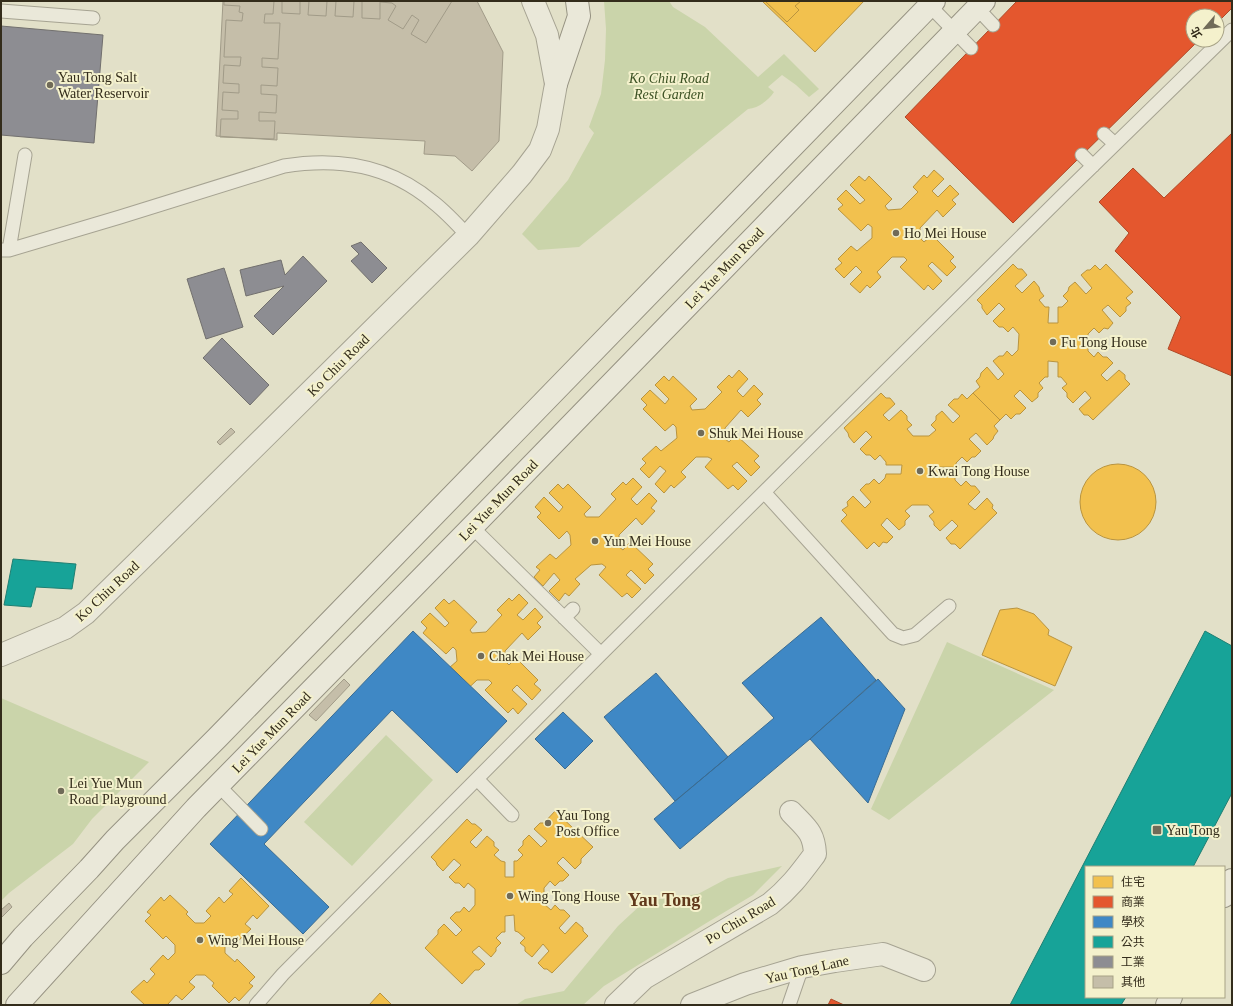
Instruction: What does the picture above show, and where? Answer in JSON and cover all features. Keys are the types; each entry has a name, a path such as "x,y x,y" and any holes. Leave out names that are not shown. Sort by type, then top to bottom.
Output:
{"main road":[{"name":"Ko Chiu Road","path":"1,655 65,628 86,613 468,236 522,174 540,150 548,129 556,84 547,35 532,1"},
{"path":"556,84 579,16 577,1"},
{"path":"1,962 23,937 89,870 115,840 217,738 932,3"},
{"name":"Lei Yue Mun Road","path":"17,1005 196,808 980,5"},
{"name":"Po Chiu Road","path":"616,1005 644,978 770,904 793,884 815,854 813,838 809,831 791,812"},
{"path":"1225,894 1232,880"},
{"name":"Yau Tong Lane","path":"692,1005 745,984 802,967 835,961 883,954 924,970"}],"lane":[{"path":"932,3 971,48"},
{"path":"980,5 993,25"},
{"path":"1,11 93,18"},
{"path":"256,1005 283,974 601,654 1115,144 1232,30"},
{"path":"1104,134 1115,144"},
{"path":"25,155 5,250 120,217 284,166 306,162 352,164 373,169 395,177 415,188 433,202 468,236"},
{"path":"1082,155 1093,166"},
{"path":"764,492 893,634 903,638 915,635 949,606"},
{"path":"472,527 569,613 601,654"},
{"path":"477,779 512,815"},
{"path":"218,786 261,829"},
{"path":"789,1005 802,967"}],"green space":[{"name":"Ko Chiu Road Rest Garden","path":"604,1 669,1 673,7 705,27 758,77 784,54 819,89 809,97 782,75 768,87 774,92 766,101 759,106 748,109 579,247 538,250 522,234 568,180 594,133 589,127 601,94 605,60 606,29"},
{"path":"947,642 1054,690 889,820 871,809"},
{"name":"Lei Yue Mun Road Playground","path":"1,698 149,762 92,819 73,844 9,893 1,901"},
{"path":"386,735 433,780 352,866 304,822"},
{"path":"782,866 753,895 604,986 583,1005 516,1005 525,999 564,991 618,926 645,901 698,894 728,878"}],"building: 住宅":[{"path":"762,1 864,1 815,52"},
{"path":"765,1 801,1 795,6 799,10 787,22"},
{"path":"1073,1 1157,1 1147,12 1147,23 1151,26 1158,19 1180,40 1176,45 1182,51 1173,60 1158,46 1154,51 1168,65 1159,74 1154,69 1150,73 1126,51 1134,43 1130,40 1118,41 1102,55 1108,60 1096,72 1093,69 1086,76 1076,67 1088,55 1082,49 1070,61 1062,52 1068,46 1064,43 1077,29 1083,35 1099,22 1098,10 1095,7 1087,15"},
{"name":"Ho Mei House","path":"934,170 944,179 932,191 938,197 950,185 959,194 952,200 956,204 943,217 937,210 920,228 921,239 924,242 932,235 954,257 950,261 956,267 947,276 932,262 928,266 942,281 933,290 928,285 924,290 900,267 907,260 904,257 892,257 877,272 881,277 870,288 867,285 860,293 850,284 862,272 856,266 844,278 835,269 842,263 838,259 851,246 857,251 872,238 872,227 868,224 861,231 838,209 843,205 837,199 846,190 860,204 865,200 850,185 859,176 865,181 869,176 892,199 885,206 888,210 901,209 918,192 913,187 924,175 927,178"},
{"name":"Fu Tong House","path":"1013,264 1018,269 1022,269 1027,275 1015,286 1022,293 1034,281 1039,287 1044,296 1039,300 1045,307 1049,307 1048,323 1058,323 1058,307 1062,307 1068,301 1063,296 1068,291 1069,287 1075,282 1086,294 1092,288 1081,275 1095,265 1100,270 1106,264 1133,292 1126,298 1131,303 1126,307 1126,311 1120,317 1108,305 1102,310 1113,323 1108,329 1104,328 1099,333 1094,328 1088,334 1088,351 1094,357 1098,352 1103,357 1107,357 1113,363 1101,375 1107,381 1119,370 1125,375 1125,379 1130,384 1093,420 1088,415 1084,415 1079,409 1091,398 1085,391 1073,403 1067,397 1067,393 1062,388 1067,384 1061,377 1058,377 1058,362 1048,361 1048,377 1045,377 1039,383 1043,388 1038,393 1038,397 1032,402 1020,390 1014,396 1026,408 1020,414 1016,414 1011,419 1006,414 1000,420 973,393 980,387 976,381 987,367 998,380 1004,374 993,361 999,356 1003,356 1007,351 1012,356 1018,350 1019,334 1013,327 1008,332 1003,327 999,327 993,321 1005,309 999,303 987,315 982,308 982,305 977,300"},
{"name":"Shuk Mei House","path":"739,370 748,379 737,391 743,397 754,385 763,394 757,400 761,404 748,417 741,410 725,428 725,439 729,442 736,435 759,456 754,461 760,467 751,476 737,462 732,466 747,481 738,490 733,485 728,489 705,467 712,459 708,457 696,457 681,472 686,477 674,488 671,485 664,493 655,484 666,471 660,466 649,478 640,469 646,463 642,459 656,446 661,451 677,438 676,427 673,424 665,431 643,409 647,405 641,399 650,390 665,404 669,399 655,385 664,376 669,381 673,376 697,399 690,406 692,410 705,409 722,392 717,387 729,375 732,378"},
{"name":"Kwai Tong House","path":"881,393 886,398 890,398 895,404 883,415 889,421 901,410 907,416 907,420 912,425 907,429 913,436 929,436 936,430 931,425 936,420 936,416 942,411 953,423 960,416 948,405 954,399 958,399 962,394 967,399 973,393 1000,420 994,426 998,431 987,445 976,433 969,439 981,451 975,457 972,457 967,462 962,457 956,463 956,467 940,467 940,476 955,477 955,480 961,486 966,481 971,486 975,486 980,492 968,504 975,510 987,498 993,505 992,508 997,513 960,549 955,544 951,544 946,538 958,526 952,520 940,531 934,525 934,522 929,516 934,512 928,505 912,505 905,511 910,516 905,521 905,525 899,530 887,518 881,525 893,537 887,543 883,542 879,547 874,542 867,549 841,521 847,515 842,510 848,506 847,502 853,496 865,508 871,502 860,490 866,484 869,484 874,479 879,484 885,478 886,474 901,474 902,465 886,465 886,462 880,455 875,460 870,455 866,455 860,449 872,437 866,431 854,443 844,428"},
{"path":"1111,464 1125,464 1133,466 1139,470 1150,481 1154,487 1156,502 1154,517 1145,529 1133,538 1125,540 1111,540 1103,538 1097,534 1086,523 1082,517 1080,509 1080,495 1082,487 1086,481 1097,470 1103,466"},
{"name":"Yun Mei House","path":"633,478 642,487 631,499 637,505 649,493 657,501 651,508 655,511 642,525 636,518 619,535 619,547 623,550 630,542 653,564 648,569 654,575 645,584 631,570 626,575 641,589 632,598 627,593 622,597 599,575 606,567 602,564 591,565 575,579 580,584 569,596 565,593 559,601 549,591 560,580 554,573 543,586 534,577 540,570 536,567 550,554 556,559 571,545 570,535 567,531 559,539 537,517 541,513 535,507 544,497 559,512 563,507 549,493 558,484 563,489 568,484 591,507 584,514 586,517 599,517 616,499 611,494 623,482 626,485"},
{"name":"Chak Mei House","path":"519,594 528,603 517,615 523,620 535,608 543,617 537,623 541,627 528,640 522,633 505,651 506,662 509,665 516,658 538,680 534,684 541,690 532,700 517,685 512,690 527,704 518,714 513,708 508,713 485,690 492,683 489,680 477,680 461,695 466,700 455,711 451,709 444,716 435,707 446,695 440,689 429,701 420,692 426,686 423,683 436,669 441,675 457,661 456,650 453,647 446,654 423,633 427,628 421,622 430,613 445,627 449,623 435,608 444,599 449,604 454,600 477,622 470,630 472,633 486,632 502,615 497,610 509,598 512,601"},
{"path":"1017,608 1034,614 1049,630 1048,635 1072,647 1055,686 982,655 1000,610"},
{"name":"Wing Tong House","path":"555,811 593,847 581,859 581,863 575,869 563,857 557,863 569,875 555,886 550,881 544,888 544,904 551,910 555,905 560,910 564,910 570,916 559,928 565,934 576,922 583,928 583,931 588,936 552,973 547,969 544,969 538,963 549,951 543,944 532,957 525,951 525,947 520,943 525,938 515,931 514,915 505,916 505,932 502,932 496,938 501,943 496,948 496,951 491,957 479,946 472,952 485,964 479,970 475,970 462,984 425,948 438,934 438,930 444,924 456,936 462,930 450,918 456,912 460,912 464,907 469,912 475,905 475,889 468,883 464,888 459,883 455,883 449,877 461,865 454,859 443,871 431,857 467,819 482,830 470,842 476,848 487,836 494,842 494,846 499,850 494,855 501,861 505,862 505,877 514,877 514,861 517,861 523,855 518,850 523,845 523,841 529,835 541,847 547,841 534,829 540,823 544,823"},
{"name":"Wing Mei House","path":"241,878 269,906 257,919 253,915 245,924 251,929 237,942 232,937 225,944 225,953 235,962 237,959 255,977 249,983 253,986 239,1001 235,997 229,1003 212,986 214,983 205,975 196,975 189,982 195,987 182,1000 176,995 168,1004 169,1005 145,1005 131,992 144,980 147,983 155,974 150,969 163,955 168,960 175,953 175,945 166,936 163,939 145,921 151,915 147,912 161,897 164,901 170,895 188,912 186,914 195,923 204,923 211,916 206,911 219,897 224,903 233,894 229,891"},
{"path":"380,993 392,1005 369,1005"}],"building: 商業":[{"path":"1017,1 1232,1 1232,8 1225,15 1225,8 1185,8 1185,48 1191,48 1013,223 905,117"},
{"path":"1232,133 1232,376 1168,349 1181,317 1115,251 1129,233 1099,202 1133,168 1164,198"},
{"path":"831,999 844,1005 828,1005"}],"building: 學校":[{"path":"821,617 876,680 810,739 680,849 654,819 774,718 742,683"},
{"path":"413,631 507,721 457,773 392,710 264,844 329,907 303,934 210,844"},
{"path":"656,673 728,757 675,801 604,717"},
{"path":"878,679 905,709 868,803 810,739"},
{"path":"563,712 593,741 565,769 535,739"}],"building: 公共":[{"path":"13,559 76,564 72,589 36,587 31,607 4,605"},
{"name":"Yau Tong","path":"1205,631 1232,646 1232,793 1194,866 1085,866 1085,998 1125,998 1121,1005 1010,1005"}],"building: 工業":[{"name":"Yau Tong Salt Water Reservoir","path":"1,26 103,35 94,143 1,135"},
{"path":"361,242 387,268 372,283 351,261 359,254 351,246"},
{"path":"303,256 327,281 273,335 254,316 284,286 246,296 240,270 281,260 285,275"},
{"path":"224,268 243,327 206,339 187,279"},
{"path":"222,338 269,385 250,405 203,358"}],"building: 其他":[{"path":"223,1 477,1 503,52 499,141 472,171 455,156 424,154 425,141 277,133 277,140 216,136"},
{"path":"224,1 274,1 273,14 265,14 264,23 280,23 278,59 262,58 262,67 278,68 277,86 261,85 261,94 277,95 276,113 259,112 259,121 275,121 274,139 220,137 221,119 238,119 238,111 222,110 223,92 239,93 239,84 223,83 224,65 240,66 241,57 224,57 226,20 242,21 243,13 239,12 240,6 224,5"},
{"path":"282,1 300,1 300,14 282,13"},
{"path":"309,1 327,1 326,16 308,15"},
{"path":"336,1 354,1 353,17 335,16"},
{"path":"362,1 452,1 426,43 411,34 419,20 412,15 403,29 388,20 396,6 392,3 380,2 380,19 362,18"},
{"path":"231,428 235,432 220,445 217,442"},
{"path":"344,679 350,685 316,721 309,715"},
{"path":"9,903 12,907 1,918 1,910"}],"place":[{"name":"Yau Tong Salt Water Reservoir","path":"50,85"},
{"name":"Ho Mei House","path":"896,233"},
{"name":"Fu Tong House","path":"1053,342"},
{"name":"Shuk Mei House","path":"701,433"},
{"name":"Kwai Tong House","path":"920,471"},
{"name":"Yun Mei House","path":"595,541"},
{"name":"Chak Mei House","path":"481,656"},
{"name":"Lei Yue Mun Road Playground","path":"61,791"},
{"name":"Yau Tong Post Office","path":"548,823"},
{"name":"Yau Tong","path":"1157,830"},
{"name":"Wing Tong House","path":"510,896"},
{"name":"Wing Mei House","path":"200,940"}],"district":[{"name":"Yau Tong","path":"664,900"}]}
